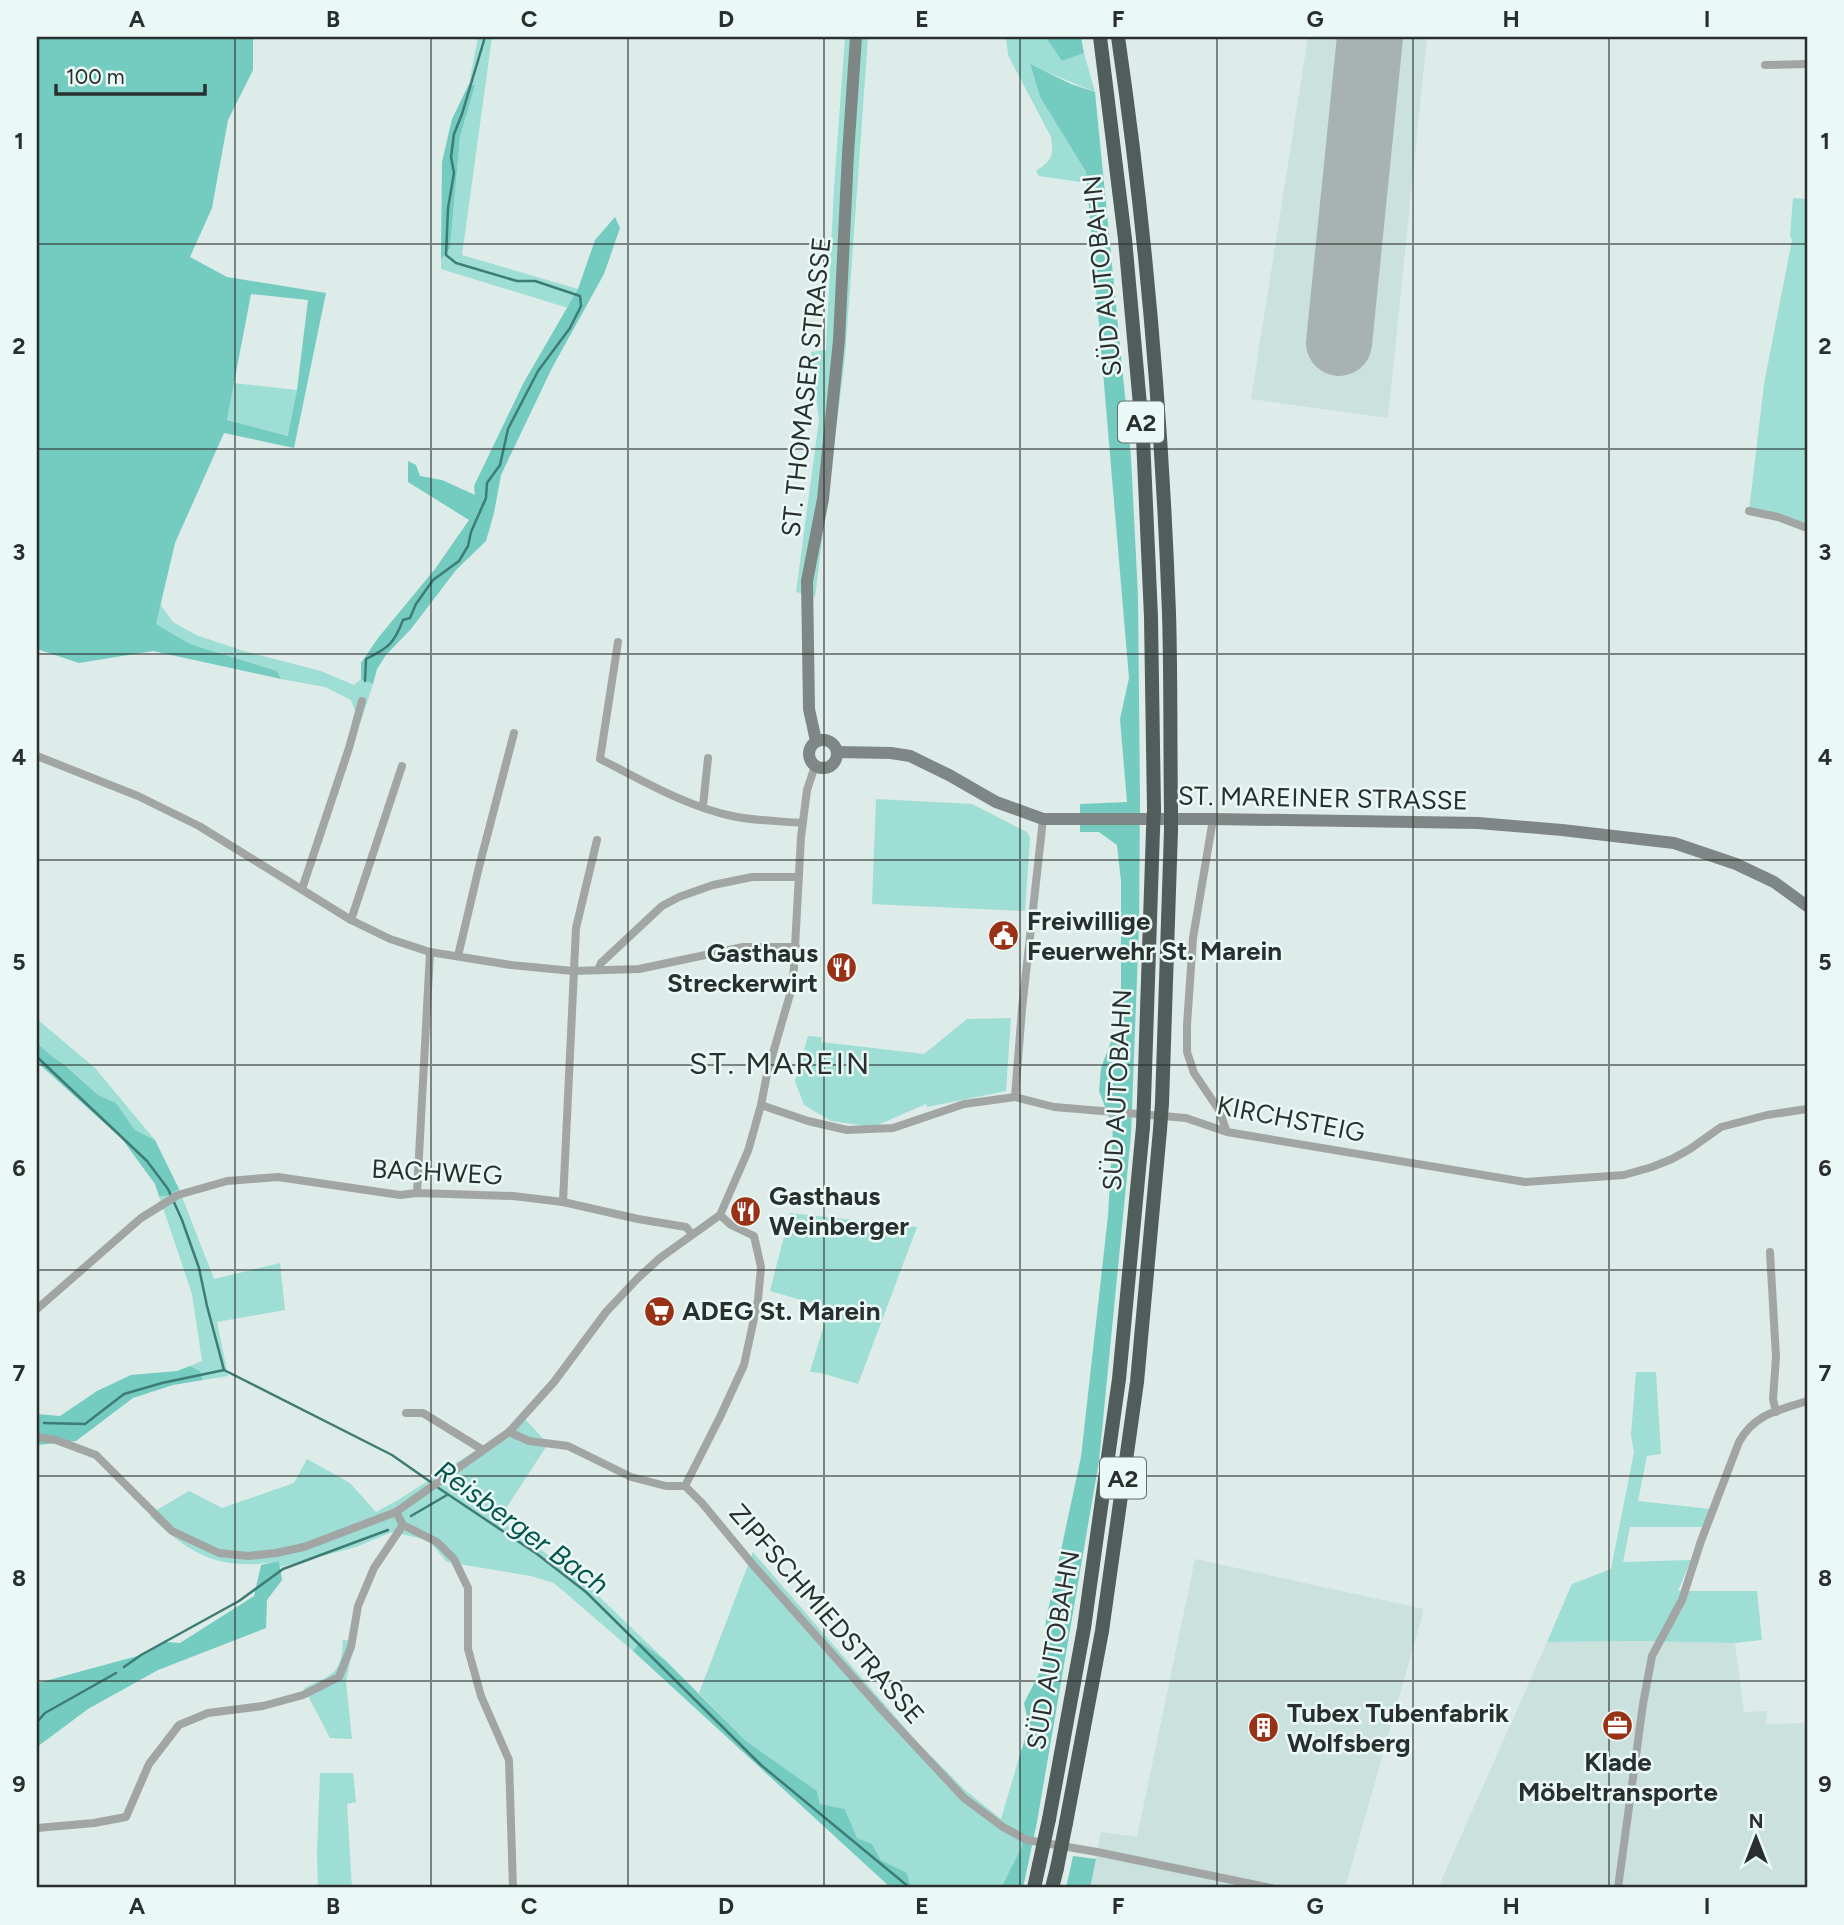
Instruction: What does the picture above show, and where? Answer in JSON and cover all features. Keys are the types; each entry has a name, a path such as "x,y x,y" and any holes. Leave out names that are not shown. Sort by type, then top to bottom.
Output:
{"highway":[{"name":"SÜD AUTOBAHN","path":"1034,1888 1084,1628 1119,1379 1144,1101 1154,810 1151,617 1143,438 1125,239 1100,37"},
{"name":"SÜD AUTOBAHN","path":"1052,1888 1102,1631 1137,1382 1162,1103 1171,830 1169,615 1160,437 1142,233 1118,37"}],"main road":[{"name":"ST. THOMASER STRASSE","path":"816,741 809,709 807,581 823,499 839,340 856,37"},
{"path":"824,740 832,743 837,752 837,758 826,768 815,766 808,755 810,747 816,741 824,740"},
{"name":"ST. MAREINER STRASSE","path":"837,752 891,752 910,755 996,802 1043,819 1478,823 1674,843 1745,868 1774,882 1807,906"}],"street":[{"path":"1765,65 1807,64"},
{"path":"1749,510 1807,528"},
{"path":"618,642 600,759 679,798 729,815 803,823"},
{"path":"302,889 362,701"},
{"path":"458,956 514,733"},
{"path":"37,756 138,796 199,826 351,920 390,939 430,952 511,965 573,971 639,969 743,947 796,947"},
{"path":"703,806 708,758"},
{"path":"351,920 402,766"},
{"path":"37,1437 56,1440 96,1455 172,1531 219,1553 248,1556 304,1547 396,1512 509,1432 554,1382 606,1312 638,1278 660,1258 720,1215 748,1151 793,984 803,823 807,790 815,766"},
{"path":"1015,1097 1043,819"},
{"path":"1213,819 1193,938 1187,1052 1194,1073 1219,1110 1227,1132"},
{"path":"562,1202 576,928 597,840"},
{"path":"598,970 601,963 662,906 680,897 713,885 752,877 798,877"},
{"path":"417,1193 430,952"},
{"name":"KIRCHSTEIG","path":"761,1105 808,1121 847,1130 893,1128 964,1104 1015,1097 1054,1107 1186,1118 1227,1132 1525,1182 1624,1175 1672,1159 1721,1127 1767,1115 1807,1109"},
{"name":"BACHWEG","path":"37,1309 141,1218 178,1195 227,1181 278,1177 400,1195 417,1193 513,1196 562,1202 686,1227 692,1234"},
{"path":"509,1432 529,1441 568,1446 631,1477 666,1486 685,1486 744,1365 758,1300 761,1267 754,1236 730,1225 720,1215"},
{"path":"1770,1252 1776,1357 1773,1399 1776,1412"},
{"path":"1618,1888 1652,1656 1682,1600 1701,1541 1739,1442 1757,1419 1807,1401"},
{"path":"406,1413 423,1412 483,1450"},
{"name":"ZIPFSCHMIEDSTRASSE","path":"685,1486 873,1700 964,1798 1003,1827 1027,1840 1271,1888"},
{"path":"396,1512 403,1525 437,1542 454,1559 468,1588 468,1649 481,1696 509,1760 513,1888"},
{"path":"37,1828 126,1818 149,1764 179,1725 208,1713 263,1706 303,1695 339,1678 351,1647 359,1606 374,1569 403,1525"}],"shaded area":[{"path":"1308,37 1427,37 1388,418 1251,399"},
{"path":"1195,1559 1424,1609 1345,1888 1090,1888 1101,1832 1137,1837"},
{"path":"1547,1642 1735,1643 1744,1712 1767,1711 1766,1724 1807,1723 1807,1888 1438,1888"}],"green space":[{"path":"37,37 253,37 253,70 228,120 212,208 190,257 227,277 326,293 294,448 224,433 175,543 156,624 190,644 277,671 281,679 153,651 79,663 37,649","holes":["251,294 308,300 297,390 288,436 227,420"]},
{"path":"478,37 492,37 462,255 578,289 568,308 441,269 441,259 450,248 460,137 475,85 469,84"},
{"path":"845,37 868,37 845,358 815,597 796,592 819,420 811,352 826,350"},
{"path":"1006,37 1048,37 1062,61 1084,53 1095,92 1030,65 1040,97 1086,172 1087,183 1039,176 1036,171 1051,157 1051,137 1008,55"},
{"path":"1048,37 1081,37 1084,53 1062,61"},
{"path":"1030,64 1071,84 1095,92 1131,457 1138,596 1139,925 1131,1135 1099,1461 1037,1822 1023,1888 1001,1888 1022,1846 1019,1758 1029,1726 1024,1703 1043,1666 1046,1620 1081,1457 1108,1216 1113,1127 1099,1091 1101,1068 1113,1036 1121,1031 1121,881 1117,845 1099,832 1080,832 1080,804 1127,802 1120,719 1129,678 1086,172 1040,97"},
{"path":"469,84 475,85 460,137 450,248 441,259 442,162 452,119"},
{"path":"1793,198 1807,199 1807,527 1749,511 1764,384 1792,240"},
{"path":"615,217 620,228 604,274 552,368 501,475 486,541 456,570 411,629 386,655 377,669 373,684 361,679 361,663 378,638 435,569 469,520 408,482 408,461 416,465 420,476 442,480 475,495 474,486 524,382 578,289 595,240"},
{"path":"234,383 297,390 289,436 227,420"},
{"path":"160,604 173,622 196,635 247,652 321,671 354,685 361,679 373,684 360,724 351,700 325,687 281,679 277,671 190,644 156,624"},
{"path":"876,799 972,804 1027,832 1030,838 1025,911 872,904"},
{"path":"1011,1018 1006,1091 927,1107 926,1104 873,1127 831,1121 804,1105 795,1081 808,1036 822,1037 821,1042 924,1054 967,1019"},
{"path":"37,1019 95,1068 155,1140 135,1130 116,1103 98,1095 65,1064 37,1043"},
{"path":"37,1043 98,1095 116,1103 135,1130 155,1140 179,1189 167,1196 159,1196 155,1184 122,1139 37,1062"},
{"path":"179,1189 214,1279 280,1263 285,1310 217,1322 228,1376 203,1380 200,1371 190,1366 202,1361 192,1294 159,1196 167,1196"},
{"path":"790,1213 917,1227 858,1384 810,1372 829,1308 770,1291"},
{"path":"190,1366 200,1371 203,1380 173,1385 133,1398 76,1441 37,1445 37,1414 60,1416 97,1391 131,1375 177,1371"},
{"path":"1636,1372 1656,1372 1661,1454 1647,1456 1638,1501 1711,1509 1705,1527 1630,1527 1623,1562 1691,1560 1678,1591 1757,1591 1762,1640 1735,1643 1547,1642 1572,1584 1611,1569 1634,1452 1631,1435"},
{"path":"525,1419 548,1444 499,1519 582,1580 666,1661 640,1643 633,1651 554,1583 531,1576 447,1562 428,1540 392,1532 356,1547 280,1567 279,1561 240,1564 224,1562 193,1550 150,1516 189,1491 222,1508 294,1483 307,1459 350,1483 376,1512"},
{"path":"753,1552 918,1743 965,1790 1001,1819 1019,1758 1022,1846 1001,1888 917,1888 910,1884 907,1873 881,1860 872,1844 857,1838 845,1809 820,1804 817,1791 746,1741 699,1693"},
{"path":"279,1561 282,1580 267,1600 266,1628 158,1670 88,1709 37,1747 38,1683 141,1655 166,1642 180,1643 254,1596 261,1565"},
{"path":"343,1640 354,1640 346,1682 352,1739 330,1738 304,1688 334,1672 340,1660"},
{"path":"640,1642 666,1661 746,1741 817,1791 820,1804 845,1809 857,1838 872,1844 881,1860 907,1873 910,1884 917,1888 891,1888 633,1651"},
{"path":"320,1773 353,1773 356,1802 347,1804 352,1888 318,1888"},
{"path":"1073,1856 1096,1859 1090,1888 1066,1888"}],"waterway":[{"path":"365,681 366,659 389,644 397,635 403,620 410,618 416,604 433,580 459,561 468,546 471,532 486,498 487,483 500,465 508,429 538,371 570,328 581,306 580,296 535,281 517,281 456,263 446,255 448,208 454,173 451,157 454,134 485,37"},
{"path":"37,1057 147,1161 168,1189 199,1268 224,1370"},
{"name":"Reisberger Bach","path":"44,1423 85,1424 124,1394 224,1370 392,1455 432,1483"},
{"name":"Reisberger Bach","path":"437,1487 537,1554 586,1592 761,1765 910,1888"},
{"path":"411,1516 447,1495"},
{"path":"124,1667 239,1601 283,1569 388,1530"},
{"path":"37,1722 45,1713 116,1673"}],"runway":[{"path":"1339,343 1370,37"}],"place":[{"name":"Freiwillige Feuerwehr St. Marein","path":"1004,936"},
{"name":"Gasthaus Streckerwirt","path":"841,968"},
{"name":"Gasthaus Weinberger","path":"746,1211"},
{"name":"ADEG St. Marein","path":"659,1311"},
{"name":"Klade Möbeltransporte","path":"1618,1726"},
{"name":"Tubex Tubenfabrik Wolfsberg","path":"1264,1728"}],"district":[{"name":"ST. MAREIN","path":"780,1063"}]}
